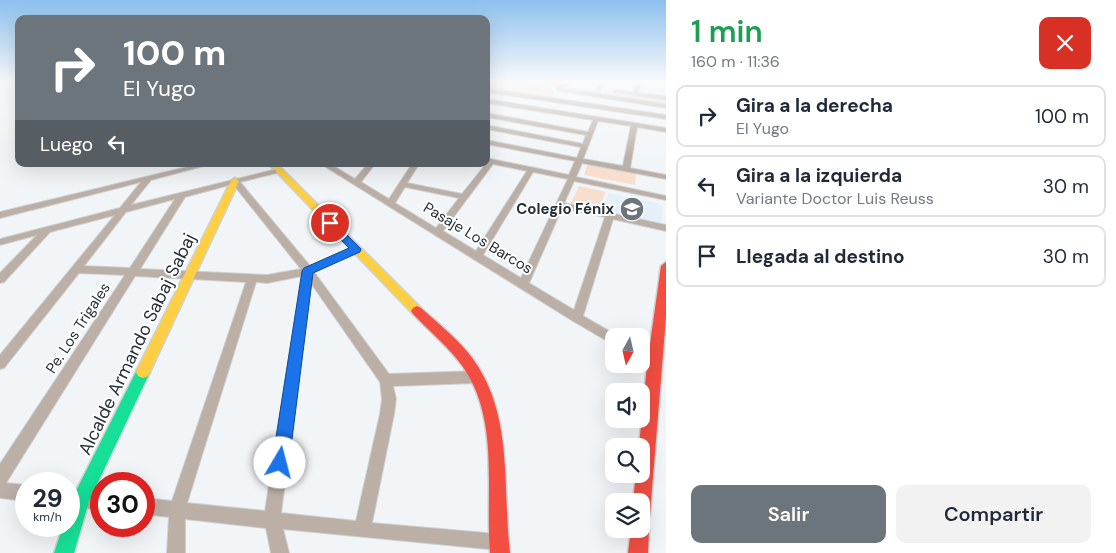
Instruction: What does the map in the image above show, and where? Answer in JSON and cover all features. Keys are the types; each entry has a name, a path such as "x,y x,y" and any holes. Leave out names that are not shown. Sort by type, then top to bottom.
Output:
{"street":[{"path":"528,108 666,130"},
{"path":"605,108 666,117"},
{"path":"490,116 590,134"},
{"path":"523,285 580,160 596,119"},
{"path":"626,169 634,125"},
{"path":"490,128 585,146"},
{"path":"490,143 666,177"},
{"path":"490,161 666,198"},
{"path":"0,214 195,167"},
{"path":"0,242 235,181 276,167 468,362 485,394 496,429 498,446 499,548 362,530 155,507"},
{"name":"Pasaje Los Barcos","path":"332,167 605,335"},
{"path":"356,183 369,167"},
{"path":"390,204 412,167"},
{"path":"437,233 485,167"},
{"path":"476,257 531,170"},
{"path":"0,364 149,178"},
{"path":"235,181 308,271 386,380 389,399 387,414 362,530"},
{"name":"Alcalde Armando Sabaj Sabaj","path":"80,489 191,276 235,181"},
{"path":"402,184 464,197"},
{"name":"Pe. Los Trigales","path":"0,478 182,195"},
{"path":"560,205 666,228"},
{"path":"577,318 610,216"},
{"path":"0,279 48,230"},
{"path":"77,269 267,280 308,271 356,249"},
{"path":"643,493 654,365 666,266"},
{"path":"280,553 272,520 308,271"},
{"path":"176,553 177,510 252,279"},
{"path":"650,363 654,365"},
{"path":"386,380 477,377"},
{"path":"0,490 15,492"},
{"name":"Alcalde Armando Sabaj Sabaj","path":"64,553 67,537"},
{"path":"638,553 639,538"}],"shaded area":[{"path":"588,163 636,172 635,185 584,175"},
{"path":"579,186 606,192 597,211 570,205"},
{"name":"Colegio Fénix","path":"609,193 657,203 663,206 661,226 601,212"}],"traffic: fast":[{"path":"64,553 81,499 143,372"}],"traffic: slow":[{"path":"276,167 417,311"},
{"path":"143,372 235,181"}],"traffic: jam":[{"path":"643,493 654,365 666,266"},
{"path":"417,311 468,363 481,385 489,408 494,431 496,455 497,529 500,553"},
{"path":"638,553 639,538"}],"place":[{"name":"Colegio Fénix","path":"632,209"}],"route":[{"path":"280,463 308,271 356,249 330,223"}]}
